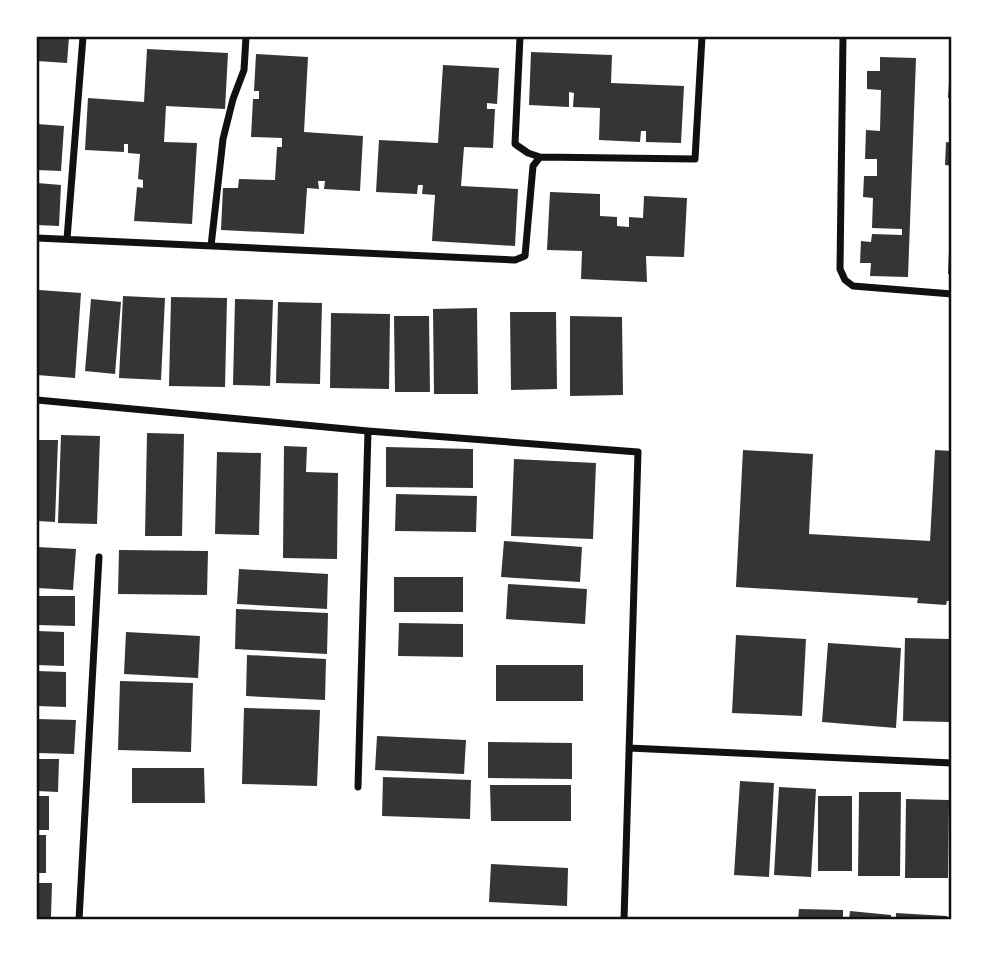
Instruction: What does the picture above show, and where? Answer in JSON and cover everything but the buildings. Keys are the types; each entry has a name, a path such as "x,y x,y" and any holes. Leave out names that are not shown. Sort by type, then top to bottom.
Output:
{"street":[{"path":"67,239 83,37"},
{"path":"211,246 223,139 244,70 246,37"},
{"path":"520,37 515,145 540,157 695,159 702,37"},
{"path":"843,37 840,269 845,280 853,286 952,294"},
{"path":"37,238 522,259 526,256 533,166 540,157"},
{"path":"37,400 368,431 638,452 624,920"},
{"path":"358,787 368,431"},
{"path":"79,920 99,557"},
{"path":"629,747 952,764"}]}
